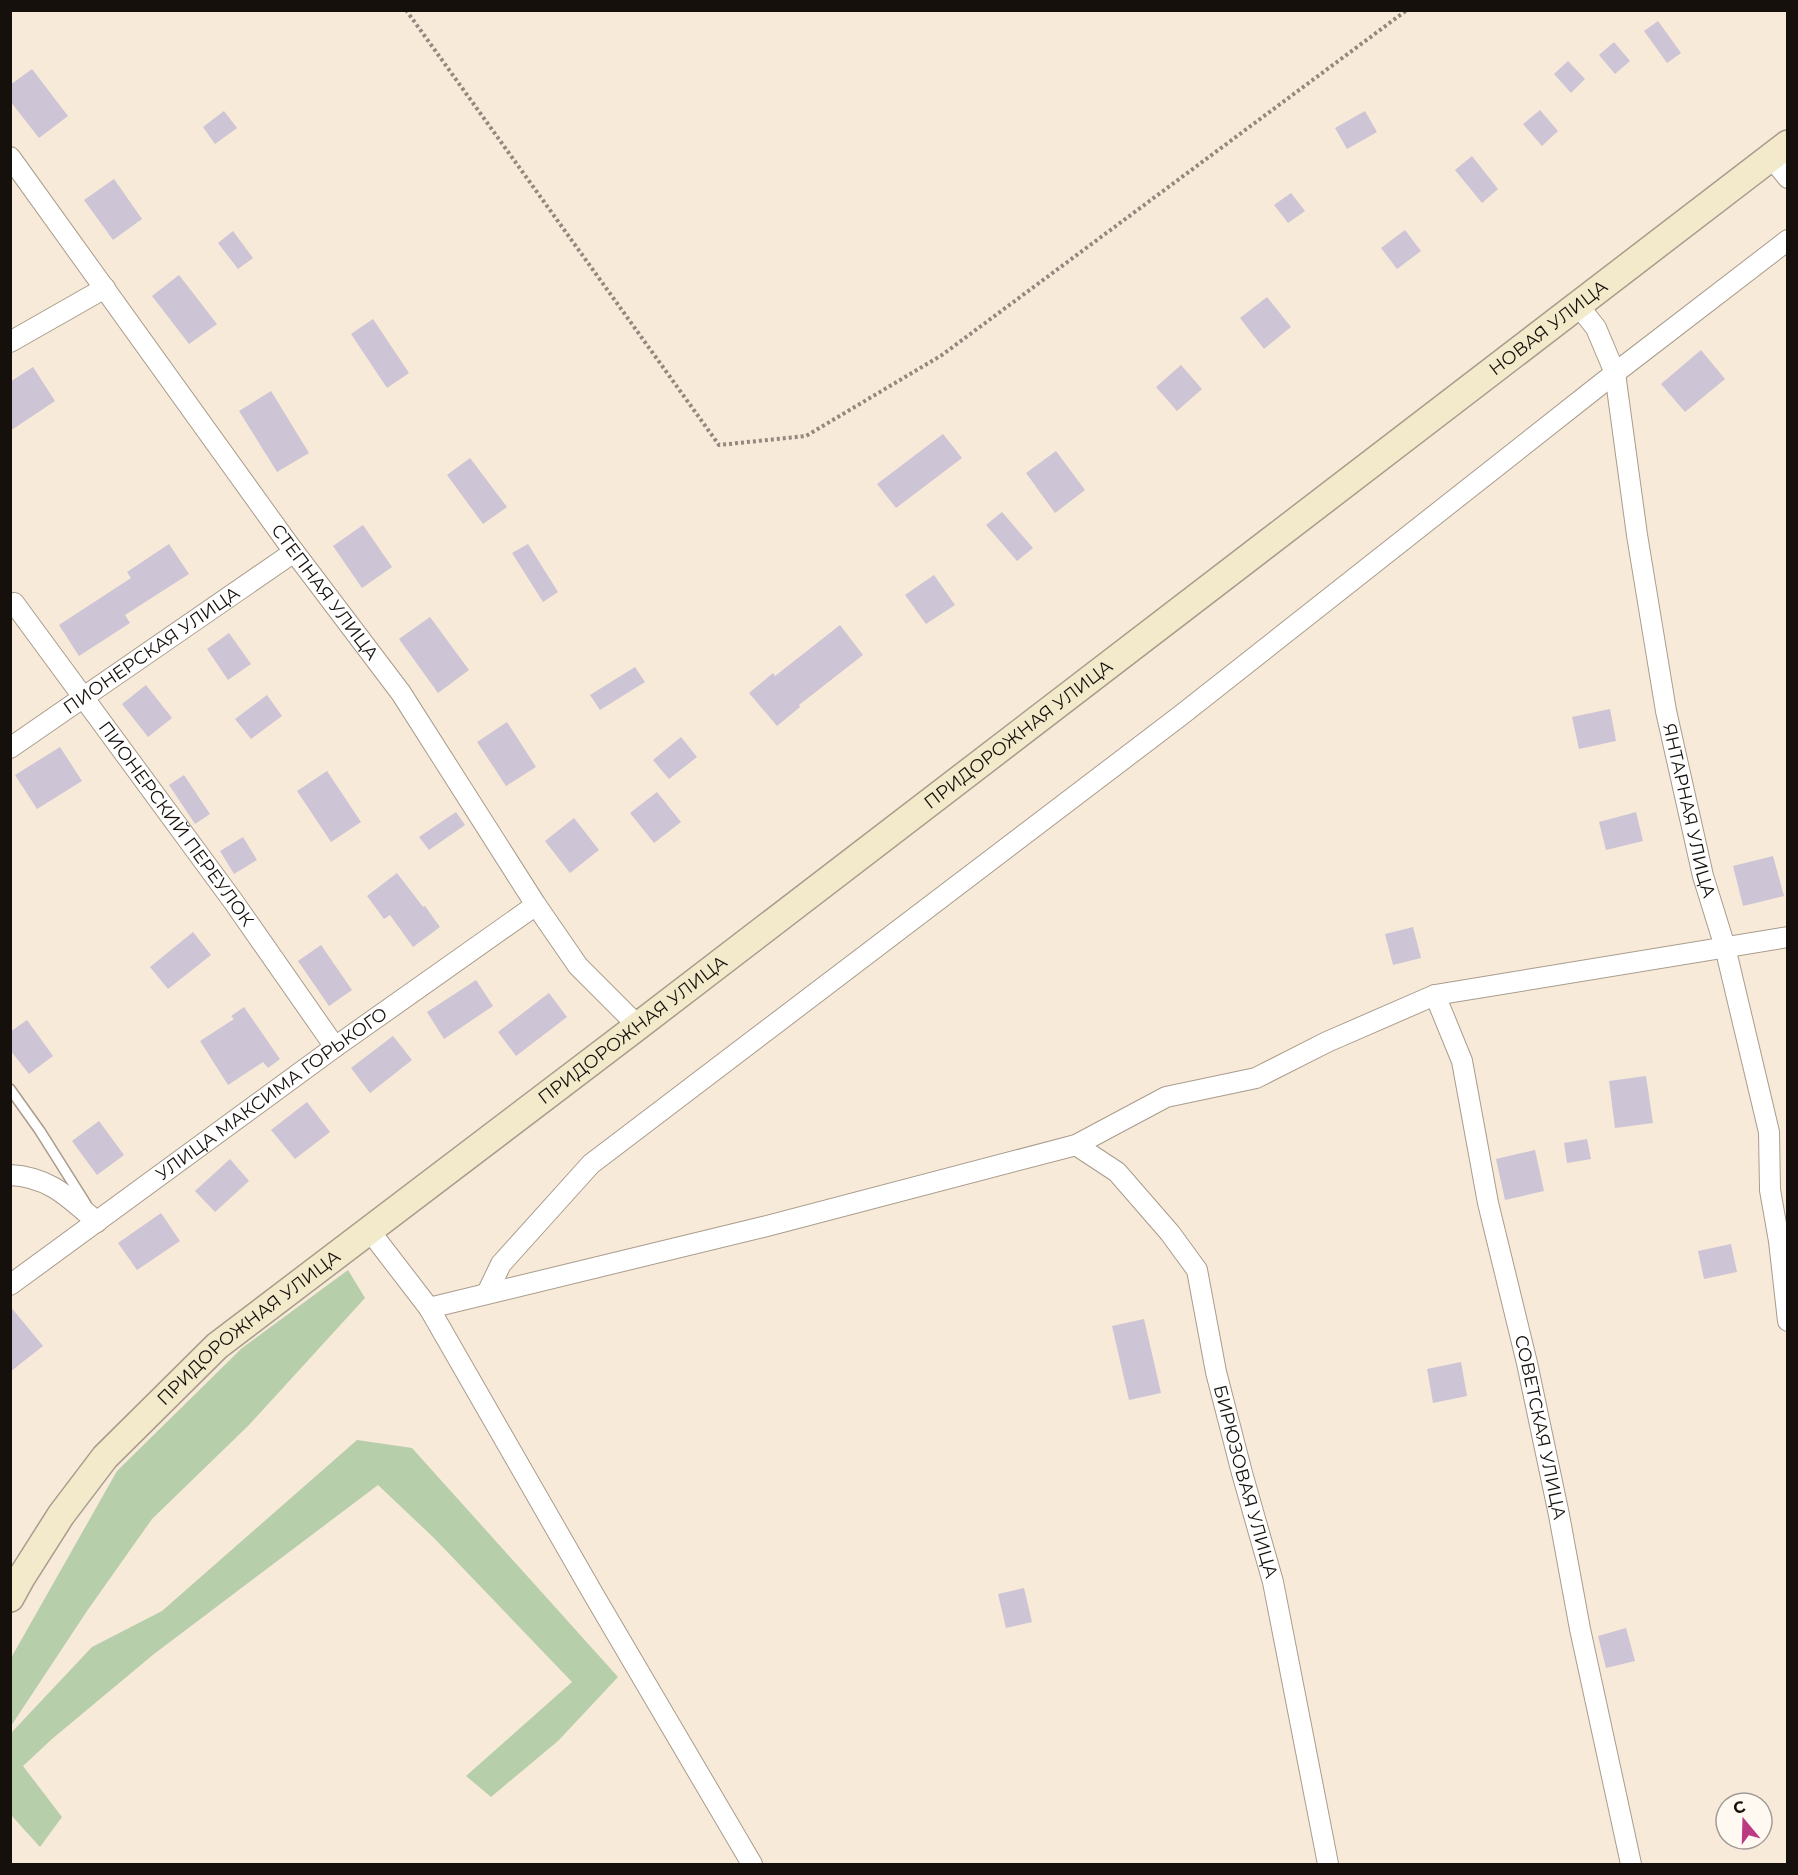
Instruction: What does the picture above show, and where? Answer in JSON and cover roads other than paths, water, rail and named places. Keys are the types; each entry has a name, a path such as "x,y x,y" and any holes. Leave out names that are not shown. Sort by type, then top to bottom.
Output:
{"street":[{"path":"1779,151 1788,178"},
{"name":"НОВАЯ УЛИЦА","path":"1308,512 1779,151"},
{"name":"СТЕПНАЯ УЛИЦА","path":"10,157 294,552 401,693 578,966 638,1026"},
{"path":"487,1293 501,1264 591,1164 1180,716 1788,240"},
{"path":"10,342 105,288"},
{"name":"ЯНТАРНАЯ УЛИЦА","path":"1578,305 1596,328 1615,374 1637,534 1666,711 1703,876 1725,948 1769,1132 1770,1190 1779,1241 1788,1321"},
{"name":"ПРИДОРОЖНАЯ УЛИЦА","path":"10,1598 61,1515 105,1457 217,1346 1308,512"},
{"name":"ПИОНЕРСКАЯ УЛИЦА","path":"10,748 294,552"},
{"name":"ПИОНЕРСКИЙ ПЕРЕУЛОК","path":"14,603 233,901 335,1047"},
{"name":"УЛИЦА МАКСИМА ГОРЬКОГО","path":"10,1285 335,1047 536,904"},
{"path":"429,1308 763,1227 1076,1145 1166,1097 1256,1078 1327,1042 1436,994 1788,937"},
{"name":"СОВЕТСКАЯ УЛИЦА","path":"1436,994 1462,1061 1488,1203 1527,1363 1580,1629 1631,1864"},
{"name":"БИРЮЗОВАЯ УЛИЦА","path":"1076,1145 1117,1172 1170,1233 1197,1270 1216,1372 1273,1582 1328,1864"},
{"path":"10,1175 54,1186 97,1222"},
{"path":"369,1230 429,1308 752,1864"}],"lane":[{"path":"10,1089 40,1131 97,1222"}]}
